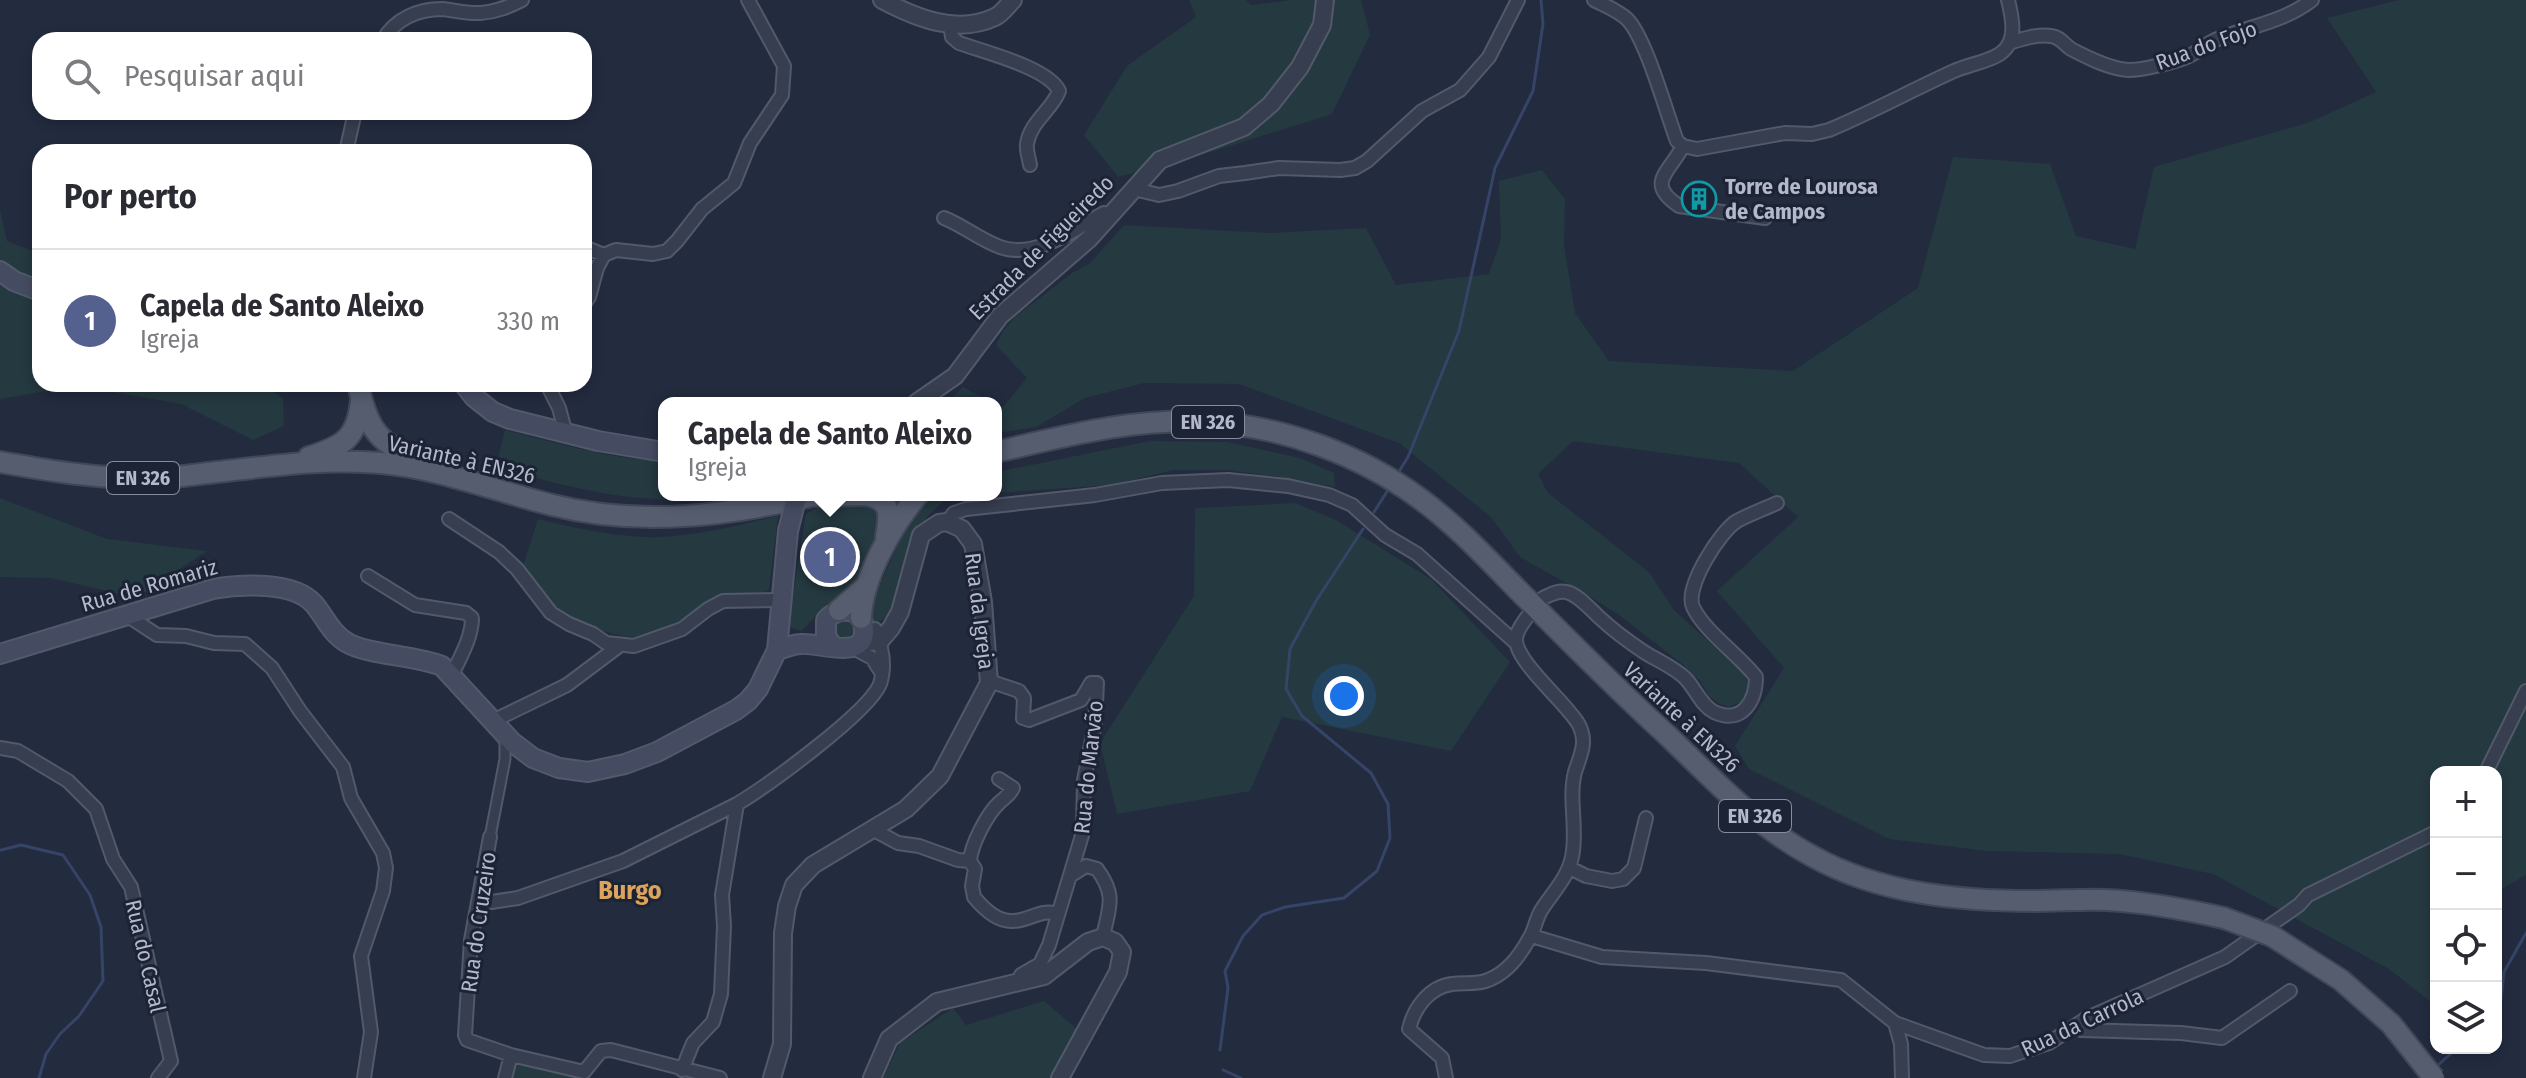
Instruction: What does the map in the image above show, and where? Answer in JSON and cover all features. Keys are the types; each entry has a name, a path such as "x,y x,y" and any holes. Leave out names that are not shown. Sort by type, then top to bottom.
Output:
{"main road":[{"path":"0,271 32,288"},
{"path":"286,464 331,449 349,438 359,418 360,392"},
{"path":"360,392 375,433 386,444 553,506"},
{"path":"470,392 493,412 510,419 566,434 658,451"},
{"name":"Variante à EN326","path":"1002,451 1110,428 1163,422 1209,422 1273,431 1358,461 1396,483 1444,518 1612,684 1741,805 1812,856 1856,876 1905,891 1976,900 2104,900 2171,906 2224,918 2272,936 2341,980 2391,1024 2434,1078"},
{"path":"1002,456 1021,446"},
{"name":"Variante à EN326","path":"0,462 101,477 159,478 286,464 382,463 455,478 553,506 603,515 662,519 725,513 780,501"},
{"path":"805,501 788,531 777,650 802,644 839,649 865,634"},
{"path":"882,501 889,512 882,552"},
{"path":"802,644 865,587 896,523 913,501"},
{"name":"Rua de Romariz","path":"0,654 233,585 281,589 313,602 330,628 347,643 428,660 442,666 499,728 533,758 559,768 588,772 625,764 657,752 736,710 758,689 777,650"},
{"path":"865,587 865,634"},
{"path":"839,610 851,611 865,634"},
{"path":"825,626 826,637 833,646"}],"street":[{"path":"387,32 412,13 440,9 478,13 502,10 522,0"},
{"path":"592,286 604,255 616,250 653,254 667,251 702,209 734,183 759,127 782,95 784,66 748,0"},
{"path":"882,0 938,23 967,26 997,16 1013,0"},
{"name":"Estrada de Figueiredo","path":"925,397 955,376 1000,316 1089,239 1160,160 1244,127 1271,104 1300,67 1322,25 1325,0"},
{"path":"1134,189 1159,195 1219,176 1279,168 1355,168 1367,161 1422,111 1460,90 1489,57 1518,0"},
{"path":"1594,0 1617,11 1629,21 1642,44 1677,141 1683,146 1697,149 1785,133 1812,134 1829,130 1954,71 2001,53 2009,43 2012,32 2008,0"},
{"name":"Rua do Fojo","path":"2009,43 2025,38 2054,36 2067,47 2094,60 2128,70 2142,69 2187,57 2215,41 2304,7 2312,0"},
{"path":"950,24 952,37 959,43 1042,74 1055,83 1059,91 1055,102 1042,115 1027,145 1030,165"},
{"path":"348,144 353,120"},
{"path":"1683,146 1660,183 1662,191 1671,201 1679,206 1765,218"},
{"path":"944,218 1000,247 1014,250 1031,249 1104,213 1111,216"},
{"path":"592,250 604,255"},
{"path":"551,392 566,434"},
{"path":"865,634 895,622 921,535 939,523 947,522 954,513 966,509 1095,495 1162,483 1228,480 1288,486 1329,495 1352,505 1385,535 1417,554 1516,643 1527,665 1579,725 1584,741 1575,774 1570,868 1539,913 1532,936 1510,966 1487,981 1448,984 1424,998 1413,1014 1409,1029 1442,1058 1446,1078"},
{"path":"1543,598 1555,592 1568,592 1612,629 1677,672 1703,704 1726,716 1741,712 1756,691 1756,677 1700,617 1691,604 1691,589 1734,522 1777,503"},
{"path":"449,519 499,552 517,569 551,613 606,643 634,646 682,629 723,601 782,600"},
{"name":"Rua da Igreja","path":"772,1078 782,1044 783,933 794,885 813,865 906,809 940,776 989,681 983,602 973,544 962,529 947,522"},
{"path":"368,576 415,605 466,613 472,618 472,628 452,675"},
{"path":"128,616 157,635 245,644 272,668 343,767 351,798 383,853 386,868 383,891 361,956 371,1032 364,1078"},
{"path":"1516,643 1516,634 1527,617"},
{"path":"865,634 872,658 882,675"},
{"path":"478,904 518,898 623,861 737,804 841,726 878,687 882,675 865,634"},
{"path":"499,728 567,685 619,646"},
{"name":"Rua do Marvão","path":"989,681 1019,691 1024,698 1023,718 1029,720 1081,700 1091,683 1097,683 1095,724 1084,780 1083,832 1049,945 1040,964 1021,975 1019,982"},
{"path":"2489,766 2526,691"},
{"name":"Rua do Cruzeiro","path":"499,728 505,759 471,940 465,1035 467,1040 511,1055"},
{"name":"Rua do Casal","path":"0,748 18,751 68,781 96,809 113,859 131,887 171,1061 158,1078"},
{"path":"999,779 1013,788 1010,795 997,804 971,852 970,861 975,869 974,897 995,916 1012,921 1049,911 1058,914"},
{"path":"682,1070 693,1043 713,1022 721,994 722,895 737,804"},
{"path":"1570,868 1586,876 1612,881 1623,879 1634,868 1646,818"},
{"path":"872,829 898,843 970,861"},
{"name":"Rua da Carrola","path":"1532,936 1602,957 1706,963 1841,980 1895,1023 1984,1055 2010,1056 2049,1043 2087,1018 2225,957 2299,905 2308,895 2430,835"},
{"path":"1070,876 1086,866 1097,869 1107,883 1111,892 1103,937"},
{"path":"872,1078 889,1039 937,1002 1044,976 1088,942 1103,937 1115,942 1122,952 1118,972 1060,1078"},
{"path":"2073,1027 2081,1030 2181,1033 2222,1038 2290,991"},
{"path":"1895,1023 1901,1044 1902,1078"},
{"path":"505,1078 511,1055 584,1072 601,1051 611,1050 720,1078"}],"shaded area":[{"path":"1189,0 1246,0 1251,5 1291,0 1361,0 1370,35 1332,114 1198,156 1118,177 1084,135 1127,66 1196,17"},
{"path":"2399,0 2526,0 2526,875 2502,889 2502,766 2430,766 2430,1001 2389,969 2213,874 2119,854 1986,851 1889,839 1749,769 1735,746 1784,668 1717,591 1798,517 1739,463 1573,441 1538,474 1548,493 1649,572 1674,610 1745,675 1749,689 1741,702 1729,707 1709,696 1700,681 1682,664 1618,614 1520,557 1491,517 1399,443 1239,384 1144,383 1085,398 1036,427 1002,432 1002,407 1027,378 996,345 1003,331 1015,317 1072,273 1090,263 1124,225 1268,233 1366,228 1396,285 1489,274 1501,239 1499,181 1542,170 1565,199 1564,245 1575,313 1609,361 1793,371 1918,288 1953,157 2050,164 2076,236 2135,249 2154,167 2310,122 2376,92 2327,18"},
{"path":"0,209 7,241 32,251 32,392 42,392 0,399"},
{"path":"963,387 982,397 952,397"},
{"path":"112,392 274,392 283,398 284,426 253,440 181,404"},
{"path":"505,430 603,454 658,461 658,499 577,488 496,467"},
{"path":"1150,441 1227,442 1300,458 1334,473 1335,487 1226,470 1173,470 1112,485 1002,493 1002,471"},
{"path":"0,498 107,539 207,551 137,598 51,578 0,577"},
{"path":"860,501 878,504 881,529 864,570 852,588 801,631 790,627 806,514 820,506"},
{"path":"927,501 944,501 928,516 916,536 889,614 881,621 872,621 867,613 905,530"},
{"path":"1295,503 1336,520 1431,579 1510,662 1451,751 1282,717 1250,791 1117,814 1100,743 1194,596 1195,508"},
{"path":"778,516 769,590 721,596 679,621 645,636 605,632 563,612 544,596 523,566 538,519 616,535 661,537 705,532"},
{"path":"845,617 856,623 854,639 838,642 831,627"},
{"path":"1044,1001 1077,1029 1050,1078 883,1078 900,1043 953,1008 966,1025"},
{"path":"515,1059 588,1078 510,1078"}],"waterway":[{"path":"1398,473 1408,457 1459,331 1495,168 1533,91 1543,24 1541,0"},
{"path":"1374,512 1388,490"},
{"path":"1220,1050 1228,988 1225,971 1243,936 1262,915 1285,907 1344,898 1377,871 1390,838 1388,804 1371,773 1302,716 1286,689 1290,649 1316,601 1363,529"},
{"path":"1,850 21,845 63,855 90,895 101,927 103,981 79,1016 60,1034 46,1054 39,1078"},
{"path":"2502,990 2504,972 2526,933"},
{"path":"2436,1067 2450,1054"},
{"path":"1223,1070 1241,1078"}],"place":[{"name":"Torre de Lourosa de Campos","path":"1699,199"},
{"name":"Capela de Santo Aleixo","path":"830,557"}],"district":[{"name":"Burgo","path":"630,890"}]}
